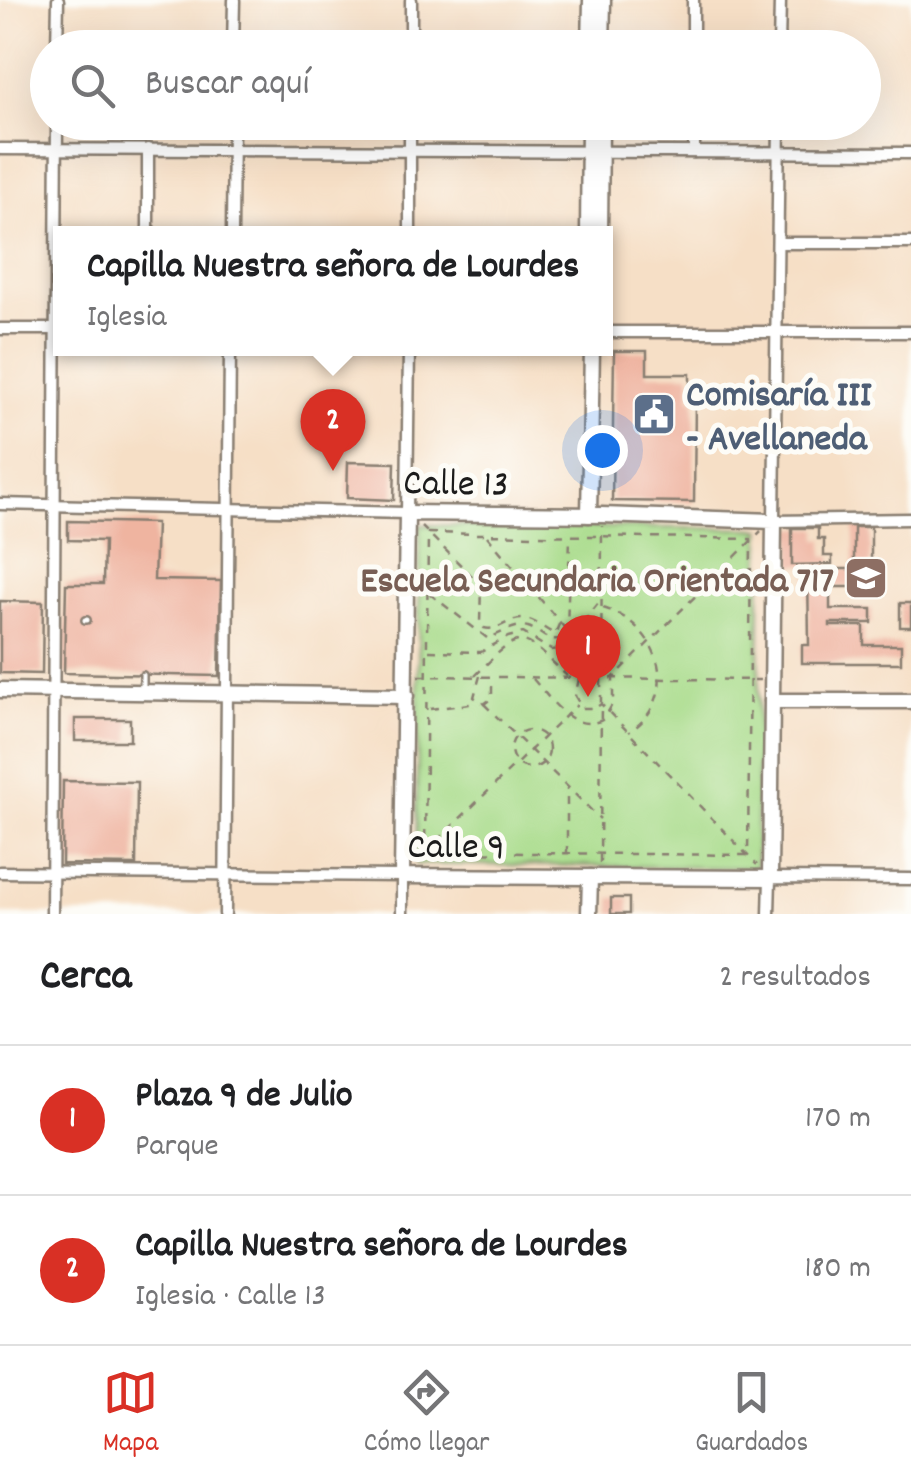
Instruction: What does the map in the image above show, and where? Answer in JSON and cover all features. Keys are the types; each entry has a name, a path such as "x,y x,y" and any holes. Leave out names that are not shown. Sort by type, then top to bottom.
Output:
{"street":[{"path":"57,30 58,0"},
{"path":"233,30 234,0"},
{"path":"411,0 411,30"},
{"path":"590,0 590,30"},
{"path":"602,30 603,0"},
{"path":"693,0 693,30"},
{"path":"779,30 780,0"},
{"path":"57,140 57,226"},
{"path":"232,140 232,226"},
{"path":"410,140 410,226"},
{"path":"593,140 600,226"},
{"path":"589,226 597,140"},
{"path":"694,140 694,152"},
{"path":"770,914 778,140"},
{"path":"148,148 148,226"},
{"path":"0,149 911,152"},
{"path":"778,243 911,243"},
{"path":"0,329 53,329"},
{"path":"613,332 911,332"},
{"path":"52,914 54,691 60,620 55,505 58,356"},
{"path":"225,914 230,356"},
{"path":"402,914 409,356"},
{"path":"592,356 596,515"},
{"name":"Calle 13","path":"0,504 774,521 911,520"},
{"path":"0,690 406,696"},
{"path":"772,700 911,701"},
{"name":"Calle 9","path":"0,872 911,879"},
{"path":"589,914 595,877"}],"lane":[{"path":"142,692 144,674"}],"path":[{"path":"408,513 480,585 529,586"},
{"path":"595,877 600,854 602,608 602,536 596,515"},
{"path":"532,677 566,714 579,722 601,720 609,713 614,678 751,539 774,521"},
{"path":"428,533 751,539"},
{"path":"425,852 428,533"},
{"path":"486,535 601,671"},
{"path":"429,594 487,638 519,626 548,640 559,640 567,631 570,536"},
{"path":"748,856 751,539"},
{"path":"480,585 480,623 490,630 526,619 556,634 560,622"},
{"path":"429,650 481,652 523,633 556,650 572,637 602,598"},
{"path":"602,608 632,620 650,641 659,679 652,708 628,732"},
{"path":"478,702 474,697 477,676 511,641 521,639 536,646 568,677"},
{"path":"406,675 772,680"},
{"path":"484,704 492,698 492,676"},
{"path":"579,677 575,696 578,704 588,710 601,704"},
{"path":"429,709 484,704 600,820"},
{"path":"402,876 578,704"},
{"path":"601,704 770,878"},
{"path":"530,730 544,736 550,751 544,763 532,768 517,763 511,750 516,736 530,730"},
{"path":"567,787 567,854"},
{"path":"425,852 748,856"}],"green space":[{"path":"420,525 761,529 756,868 416,864"}],"building":[{"path":"614,351 647,351 647,374 690,374 690,399 695,399 694,502 612,501"},
{"path":"348,462 395,463 394,500 347,498"},
{"path":"68,521 156,523 154,580 221,581 219,676 64,673 66,584 103,584 104,541 68,540"},
{"path":"854,527 871,527 871,587 830,587 830,609 872,609 872,623 830,626 864,626 864,645 901,645 901,663 802,663 802,645 809,645 808,569 854,569"},
{"path":"792,528 818,528 818,539 824,539 824,556 832,556 832,564 792,565"},
{"path":"0,601 43,602 42,674 0,673"},
{"path":"900,603 911,603 911,627 900,627"},
{"path":"75,719 130,719 130,741 75,741"},
{"path":"63,781 137,782 136,865 62,864"},
{"path":"611,898 629,898 629,914 611,914"}],"place":[{"name":"Comisaría III - Avellaneda","path":"654,414"},
{"name":"Capilla Nuestra señora de Lourdes","path":"333,471"},
{"name":"Escuela Secundaria Orientada 717","path":"866,578"},
{"name":"Plaza 9 de Julio","path":"588,697"}]}
